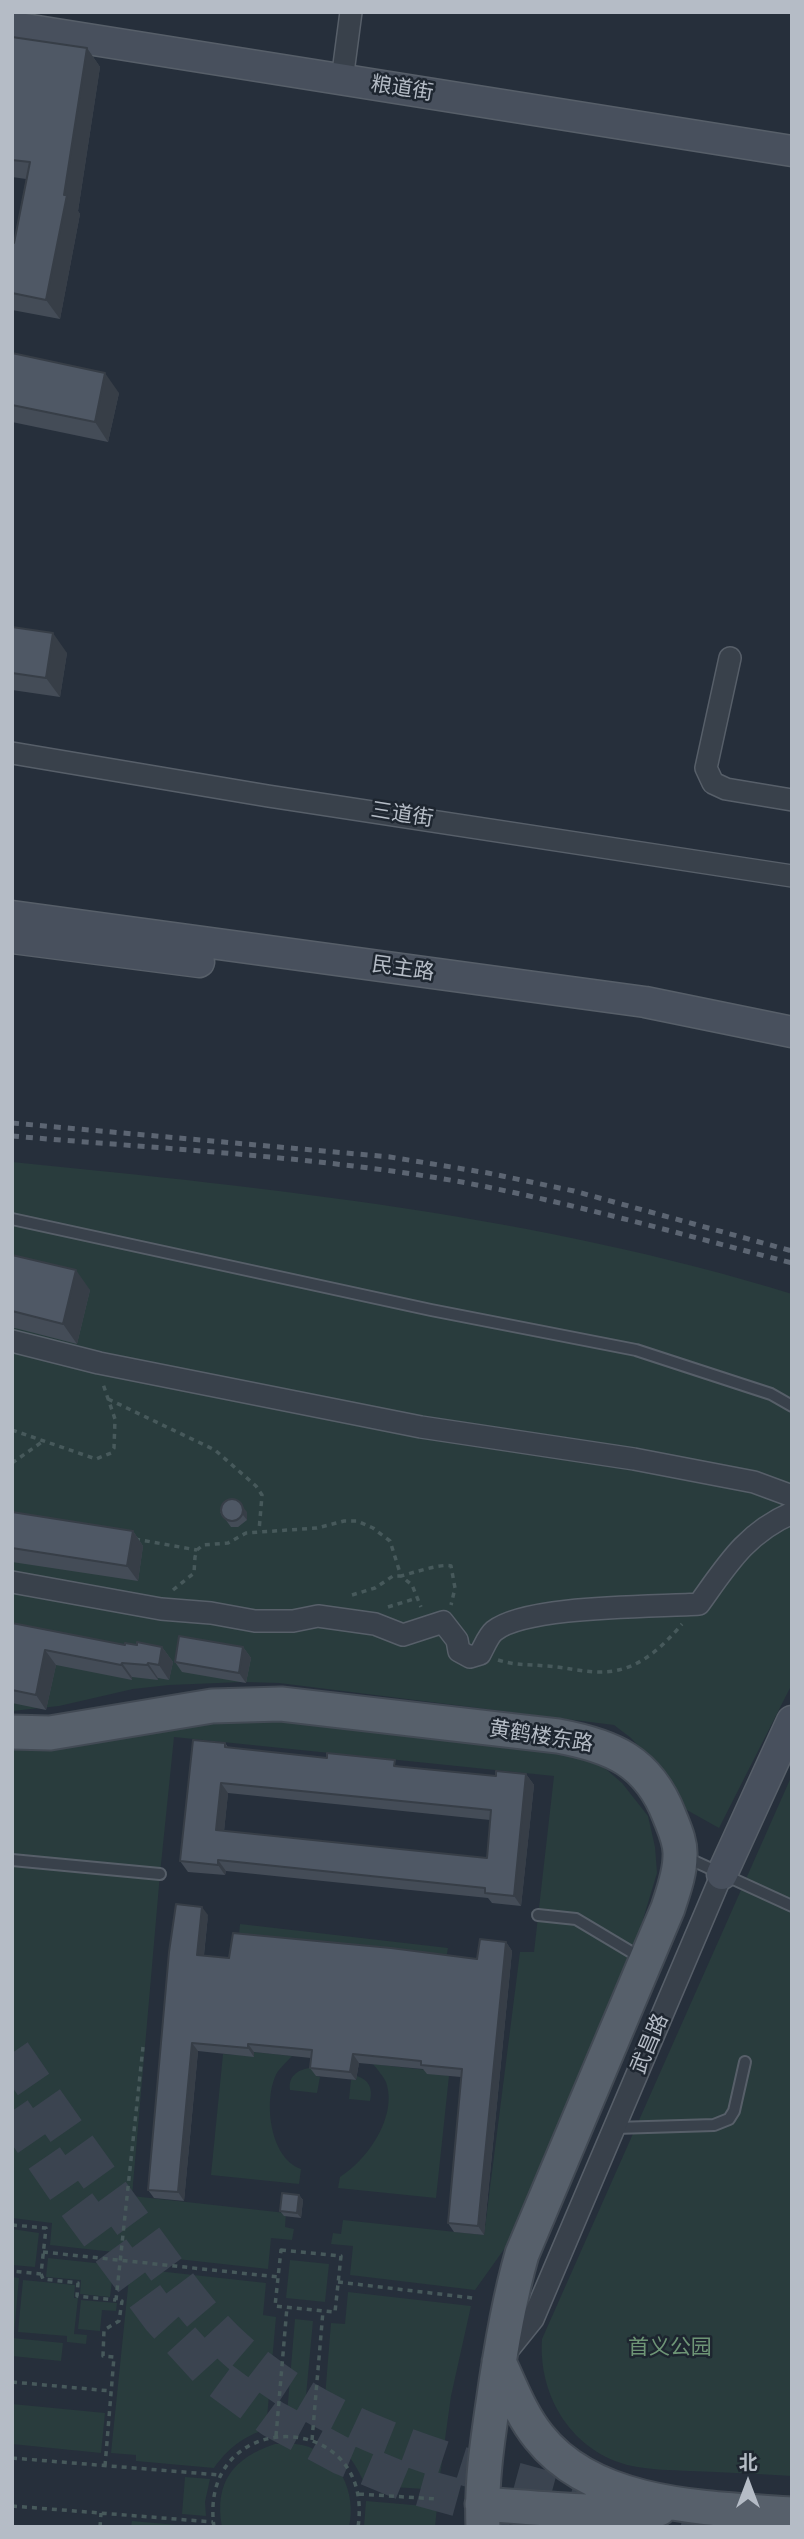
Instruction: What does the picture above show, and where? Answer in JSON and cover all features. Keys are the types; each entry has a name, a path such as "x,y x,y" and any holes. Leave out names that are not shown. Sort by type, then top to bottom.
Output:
{"main road":[{"name":"粮道街","path":"12,27 792,151"},
{"name":"民主路","path":"12,916 645,1003 792,1032"},
{"name":"民主路","path":"12,937 643,1021 792,1052"},
{"name":"黄鹤楼东路","path":"12,1732 50,1733 212,1706 281,1704 558,1735 593,1742 618,1753 641,1770 657,1790 676,1834 681,1855 677,1878 668,1908 522,2254 513,2286 499,2362 485,2456 480,2519"},
{"name":"武昌路","path":"722,1874 792,1721"},
{"path":"499,2362 524,2415 539,2438 560,2460 585,2476 632,2494 689,2506 792,2514"},
{"path":"480,2519 579,2511 623,2519 689,2506"}],"street":[{"path":"342,80 351,12"},
{"path":"730,658 706,768 713,783 726,789 792,800"},
{"name":"三道街","path":"12,753 268,796 792,876"},
{"path":"12,1341 99,1363 421,1427 634,1459 754,1482 792,1496"},
{"path":"12,1582 161,1609 211,1613 255,1621 293,1621 318,1616 374,1624 403,1635 433,1626 457,1640 459,1651 470,1657 480,1654 494,1631 524,1617 559,1611 699,1604 735,1553 759,1530 792,1513"},
{"name":"武昌路","path":"499,2362 533,2319 722,1874"}],"lane":[{"path":"12,1219 418,1307 636,1350 771,1394 792,1406"},
{"path":"681,1855 792,1906"},
{"path":"12,1860 160,1874"},
{"path":"538,1915 576,1919 645,1961"},
{"path":"615,2128 714,2125 729,2119 734,2111 745,2062"}],"path":[{"path":"12,1430 96,1459 111,1453 114,1448 115,1419 99,1363"},
{"path":"108,1399 215,1450 256,1486 262,1495 259,1531"},
{"path":"12,1463 43,1441"},
{"path":"161,1609 175,1588 194,1573 197,1550 203,1545 228,1543 246,1533 317,1528 344,1521 357,1521 373,1528 390,1541 401,1576 412,1585 433,1626 455,1588 451,1566 437,1565 428,1571 401,1576 393,1576 375,1588 352,1595"},
{"path":"131,1539 197,1550"},
{"path":"378,1606 397,1605 418,1598"},
{"path":"485,1646 497,1660 520,1666 545,1665 598,1672 624,1670 661,1648 699,1604"},
{"path":"116,2300 143,2047"},
{"path":"12,2225 46,2228 41,2274 43,2279 78,2283 77,2296 122,2301 119,2321 104,2330 103,2334 103,2356 114,2357 105,2466"},
{"path":"281,2250 341,2256 335,2312 275,2306 278,2277 281,2250"},
{"path":"43,2252 278,2277"},
{"path":"12,2271 41,2274"},
{"path":"338,2282 473,2298"},
{"path":"276,2436 287,2307"},
{"path":"312,2440 323,2311"},
{"path":"12,2382 111,2391"},
{"path":"12,2506 214,2524 214,2491 220,2475 230,2461 243,2449 258,2441 292,2435 312,2440 337,2455 348,2468 359,2494 358,2527"},
{"path":"12,2458 220,2475"},
{"path":"359,2494 437,2499"},
{"path":"100,2527 101,2513"}],"green space":[{"path":"12,1162 406,1208 601,1244 792,1294 792,1684 719,1828 685,1809 661,1770 631,1738 614,1725 279,1683 243,1682 133,1689 59,1706 12,1711"},
{"path":"275,1718 593,1758 622,1783 648,1816 657,1873 629,1966 517,2231 475,2290 350,2275 353,2246 331,2244 333,2233 341,2234 343,2220 484,2235 520,1952 534,1952 554,1776 174,1737 132,2196 286,2213 285,2227 294,2229 292,2240 271,2238 268,2269 50,2245 52,2223 12,2218 12,1750 51,1747 175,1723"},
{"name":"首义公园","path":"792,1775 792,2476 661,2470 632,2466 592,2449 563,2419 546,2381 542,2339"},
{"path":"240,1924 448,1948 446,1959 239,1935"},
{"path":"254,2052 292,2056 275,2077 270,2115 276,2142 282,2154 301,2169 299,2184 211,2175 223,2054 254,2056"},
{"path":"373,2064 427,2070 449,2076 436,2198 338,2188 340,2177 370,2149 388,2109 386,2082"},
{"path":"309,2068 316,2068 316,2076 320,2077 317,2093 290,2090 290,2081 294,2075"},
{"path":"357,2076 369,2085 370,2101 349,2099 351,2080 356,2080"},
{"path":"12,2229 39,2233 35,2267 12,2265"},
{"path":"48,2258 114,2265 110,2297 80,2294 81,2280 46,2277"},
{"path":"290,2260 329,2264 325,2302 286,2298"},
{"path":"130,2268 266,2283 263,2315 276,2317 266,2429 237,2444 214,2468 136,2461 136,2455 111,2453"},
{"path":"12,2277 19,2278 14,2334 12,2334"},
{"path":"23,2280 75,2285 74,2298 78,2298 74,2334 87,2335 86,2344 67,2342 67,2336 18,2332"},
{"path":"348,2292 471,2306 451,2396 438,2490 365,2485 348,2455 322,2434 331,2323 345,2324"},
{"path":"81,2300 117,2303 116,2311 102,2310 100,2331 78,2329"},
{"path":"295,2319 313,2321 303,2428 286,2426"},
{"path":"12,2338 63,2343 61,2361 12,2356"},
{"path":"12,2404 105,2413 101,2453 12,2444"},
{"path":"275,2444 299,2444 315,2449 335,2465 347,2488 350,2501 349,2527 222,2527 221,2497 230,2474 248,2457"},
{"path":"185,2477 210,2479 205,2502 206,2516 182,2514"},
{"path":"366,2501 437,2507 435,2527 364,2527"},
{"path":"132,2521 200,2527 131,2527"}],"building":[{"path":"12,37 87,48 64,195 67,195 46,300 12,293 12,243 30,162 12,160"},
{"path":"12,353 105,373 95,422 12,405"},
{"path":"12,627 53,633 46,678 12,673"},
{"path":"12,1255 76,1270 63,1324 12,1311"},
{"path":"232,1499 240,1502 243,1510 240,1518 232,1521 224,1518 221,1510 224,1502"},
{"path":"12,1512 133,1531 127,1566 12,1548"},
{"path":"12,1623 125,1645 137,1645 137,1642 162,1647 159,1665 121,1665 45,1650 36,1695 12,1690"},
{"path":"179,1636 243,1647 239,1673 175,1662"},
{"path":"193,1740 225,1743 225,1747 327,1758 327,1753 395,1760 394,1766 496,1776 496,1771 526,1774 514,1896 485,1893 485,1888 218,1860 218,1865 180,1861","holes":["221,1783 491,1810 487,1858 216,1830"]},
{"path":"176,1904 202,1907 197,1955 229,1958 233,1933 477,1959 480,1939 506,1942 478,2226 448,2223 462,2069 421,2065 421,2061 353,2054 350,2072 310,2068 312,2050 248,2044 248,2048 192,2043 178,2192 148,2190 169,1952"},
{"path":"282,2193 299,2195 297,2213 280,2211"}],"tunnel":[{"path":"12,2053 190,2300 223,2338 268,2376 340,2419 459,2465 585,2500 721,2527"},
{"path":"12,2111 69,2194 161,2318 212,2374 273,2419 342,2456 412,2485 518,2514"}],"railway":[{"path":"12,1123 390,1157 488,1173 574,1191 792,1251"},
{"path":"12,1136 240,1154 354,1166 467,1183 549,1200 792,1263"}]}
